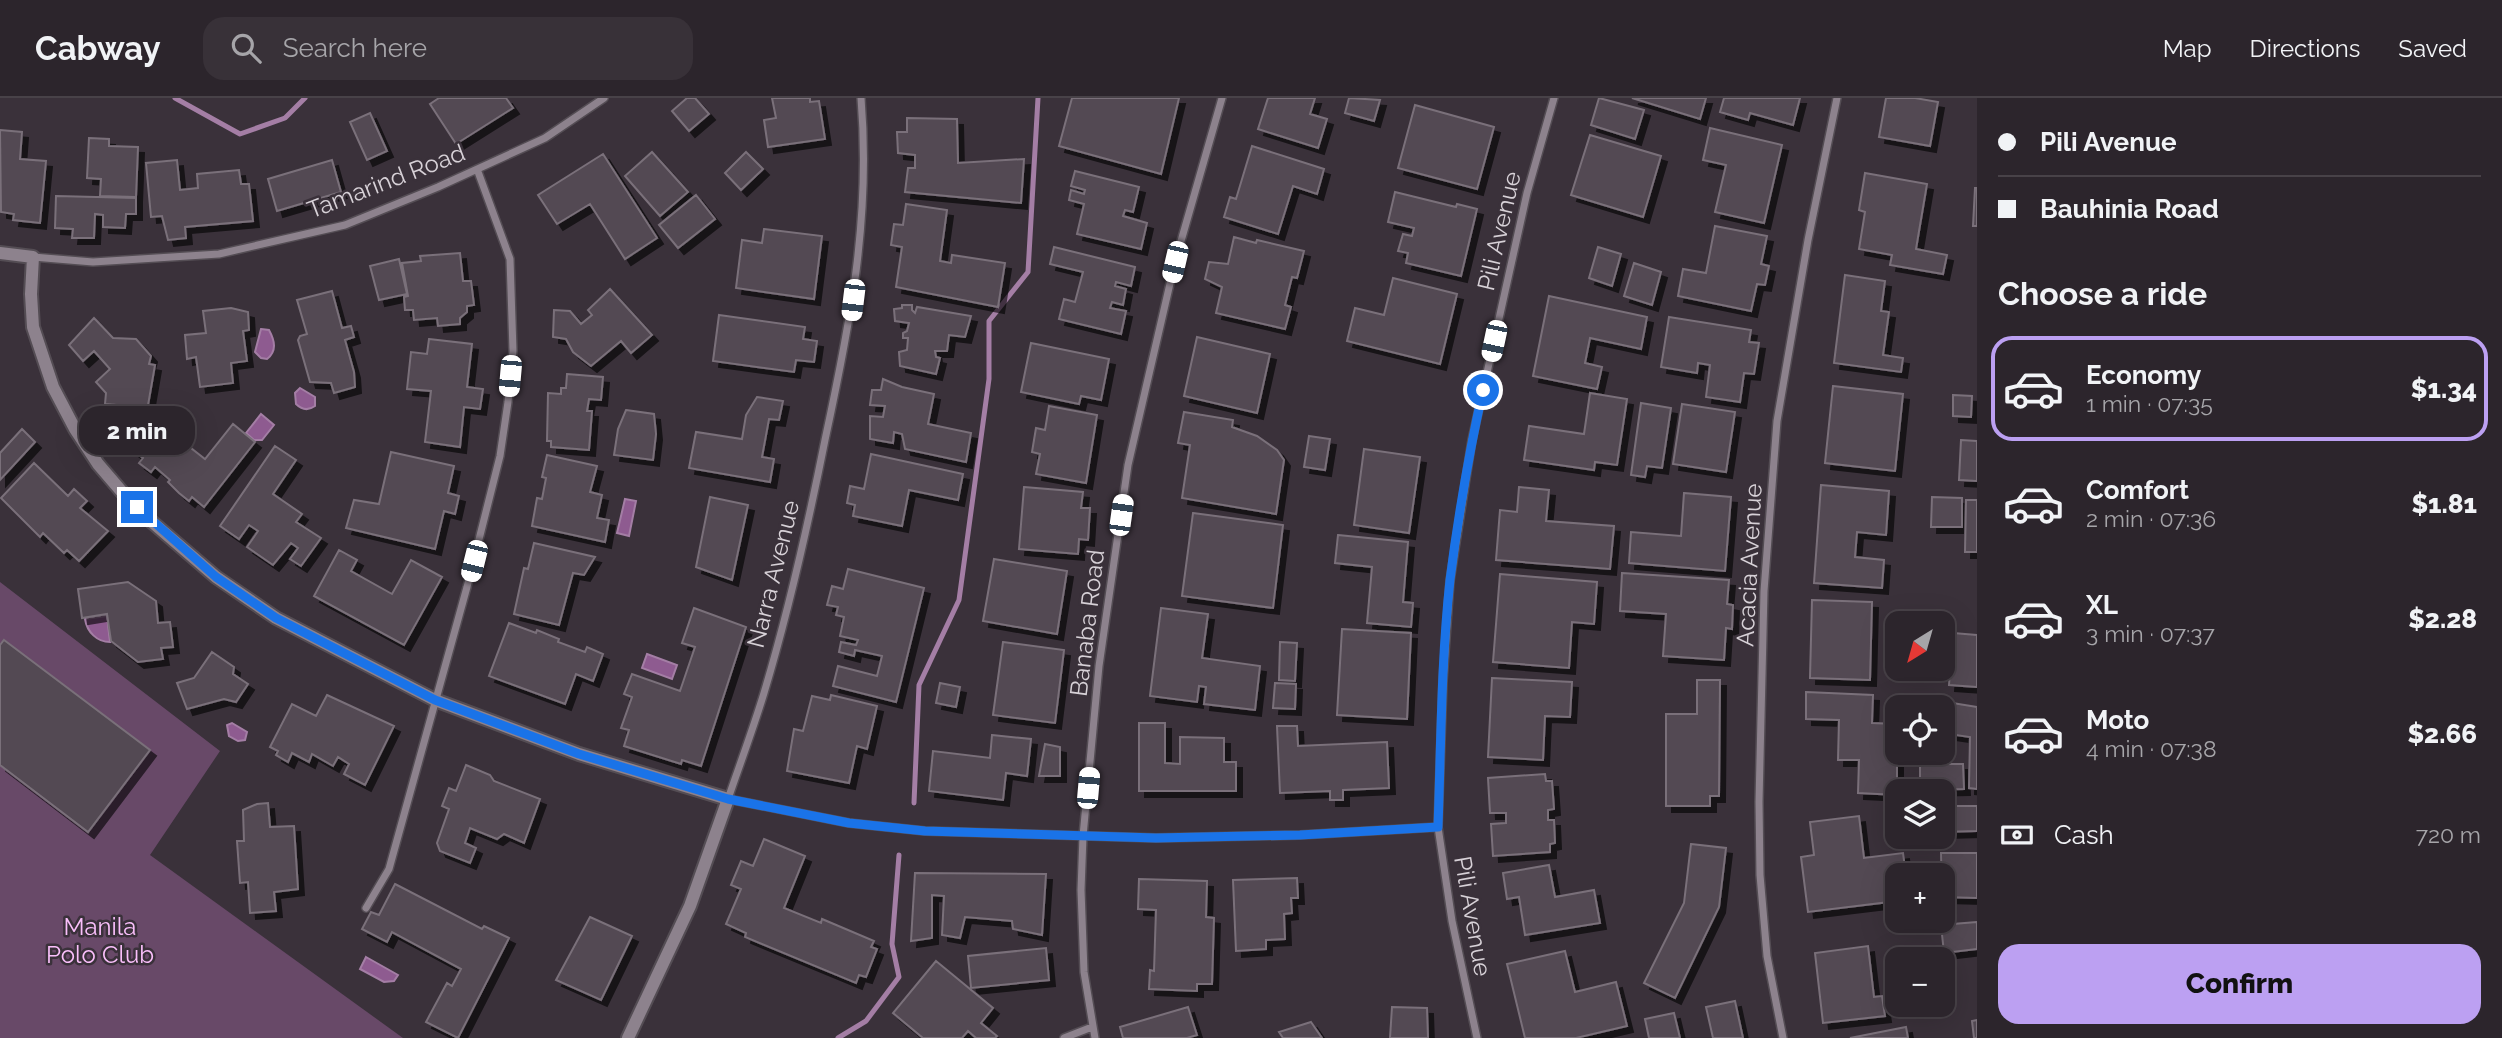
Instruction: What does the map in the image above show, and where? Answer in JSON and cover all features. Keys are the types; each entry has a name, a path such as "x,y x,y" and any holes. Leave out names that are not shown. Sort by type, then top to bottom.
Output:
{"street":[{"name":"Tamarind Road","path":"0,253 93,262 219,254 345,225 545,138 604,98"},
{"name":"Narra Avenue","path":"628,1038 690,906 764,694 801,557 850,324 864,202 861,98"},
{"name":"Banaba Road","path":"1094,1038 1084,958 1081,890 1083,836 1099,666 1128,466 1175,262 1222,98"},
{"name":"Pili Avenue","path":"1477,1038 1452,921 1438,827 1443,681 1450,581 1472,440 1527,193 1554,98"},
{"name":"Acacia Avenue","path":"1783,1038 1767,956 1760,874 1764,591 1777,421 1836,98"},
{"path":"366,908 389,869 467,587 500,456 513,351 510,259 477,169"},
{"path":"33,257 33,327 41,356 53,387 75,429 97,464 122,492 152,522 216,577 276,618 435,700 579,754 728,799 849,823 912,830 1156,838 1300,835 1438,827"},
{"path":"1064,1038 1092,1027"}],"green space":[{"name":"Manila Polo Club","path":"0,582 220,751 150,855 403,1038 0,1038"}],"shaded area":[{"path":"261,329 269,330 274,342 274,349 267,359 261,358 255,352"},
{"path":"300,388 315,397 315,406 305,409 296,404 295,393"},
{"path":"261,414 274,425 262,440 254,440 246,433"},
{"path":"625,499 636,501 629,536 617,533"},
{"path":"107,616 110,642 93,635 85,619"},
{"path":"647,654 677,665 672,679 642,668"},
{"path":"232,723 247,732 245,740 238,741 229,736 227,725"},
{"path":"366,957 398,975 394,981 384,982 360,969"}],"building":[{"path":"439,98 506,98 513,108 456,144 430,104"},
{"path":"687,98 695,98 709,114 689,131 672,111"},
{"path":"772,98 810,98 810,102 819,101 825,139 768,147 764,120 776,118"},
{"path":"1072,98 1179,98 1161,174 1059,146"},
{"path":"1268,98 1315,98 1310,114 1327,119 1318,148 1258,129"},
{"path":"1349,98 1380,100 1374,121 1345,113"},
{"path":"1599,98 1644,110 1635,139 1591,125"},
{"path":"1632,98 1706,98 1700,119"},
{"path":"1724,98 1800,98 1793,125 1750,113 1748,120 1720,112"},
{"path":"1886,98 1915,98 1938,102 1930,146 1879,137"},
{"path":"1415,105 1494,127 1477,189 1398,168"},
{"path":"370,113 387,151 367,160 350,122"},
{"path":"907,118 957,119 958,163 1024,159 1021,203 905,192 908,168 915,168 915,155 898,153 897,132 907,132"},
{"path":"1710,128 1782,145 1764,223 1715,212 1726,165 1703,160"},
{"path":"0,130 22,132 20,159 46,161 40,223 13,220 14,214 1,212"},
{"path":"1590,135 1661,156 1643,217 1571,195"},
{"path":"89,138 109,139 109,146 138,147 136,197 100,196 101,179 87,178"},
{"path":"1252,146 1324,169 1317,194 1293,186 1278,234 1224,217 1230,197 1236,199"},
{"path":"652,152 688,192 660,216 625,176"},
{"path":"746,152 763,169 741,190 725,173"},
{"path":"603,154 657,238 625,259 590,204 557,224 538,195"},
{"path":"177,160 180,190 198,188 197,174 239,170 241,184 249,184 253,221 185,227 186,238 168,240 162,216 151,217 146,163"},
{"path":"332,160 341,192 277,211 268,179"},
{"path":"1075,171 1139,187 1133,212 1125,210 1123,216 1147,223 1141,249 1077,234 1084,204 1069,200 1071,190 1084,194 1085,190 1071,186"},
{"path":"1865,173 1927,184 1916,249 1947,255 1943,274 1890,265 1892,255 1859,249 1865,212 1859,210"},
{"path":"1975,188 1977,226 1973,226"},
{"path":"1395,192 1456,207 1457,204 1477,209 1461,276 1406,263 1408,253 1398,251 1403,234 1412,236 1414,228 1388,222"},
{"path":"696,195 715,219 678,248 659,225"},
{"path":"56,196 136,198 136,214 126,214 125,228 103,227 103,215 95,214 94,238 72,238 73,229 55,228"},
{"path":"906,204 947,210 940,261 951,263 952,255 1005,263 998,307 896,287 902,247 891,245 894,224 903,225"},
{"path":"1715,226 1767,236 1761,264 1769,266 1765,285 1757,284 1751,311 1678,296 1683,269 1706,273"},
{"path":"764,229 822,236 814,299 736,288 742,240 762,243"},
{"path":"1234,237 1304,251 1297,278 1292,277 1285,305 1291,307 1285,329 1216,313 1222,287 1205,279 1209,262 1228,264"},
{"path":"1054,247 1135,267 1131,286 1116,282 1115,286 1126,289 1123,305 1112,302 1110,308 1126,311 1121,334 1059,319 1064,299 1075,302 1083,272 1050,264"},
{"path":"1598,247 1621,254 1612,286 1589,278"},
{"path":"460,253 463,281 471,281 474,305 467,306 467,312 460,318 460,324 438,326 437,318 414,320 413,310 405,310 404,297 408,296 402,263 421,261 420,256"},
{"path":"399,259 407,294 379,300 370,266"},
{"path":"1634,263 1661,272 1652,305 1624,296"},
{"path":"1845,275 1885,281 1881,311 1889,312 1883,355 1903,358 1901,372 1834,363"},
{"path":"1393,278 1457,294 1440,364 1347,341 1355,308 1384,315"},
{"path":"610,289 652,335 631,353 621,341 591,366 573,352 566,339 553,337 554,310 570,311 581,324 592,315 588,310"},
{"path":"332,291 342,328 351,326 354,337 345,340 354,372 355,387 334,393 331,383 310,382 298,340 300,336 307,334 297,300"},
{"path":"1549,296 1647,317 1641,349 1590,338 1585,363 1602,367 1597,389 1533,376"},
{"path":"902,305 912,305 915,313 917,307 971,316 965,337 949,335 947,351 935,351 936,357 940,358 936,374 900,366 899,352 907,350 908,338 903,338 903,333 907,331 909,323 895,321 894,309 902,308"},
{"path":"231,308 248,312 249,330 243,331 247,361 231,363 233,383 200,387 196,357 187,359 185,335 206,333 203,311"},
{"path":"719,315 805,327 803,339 817,341 814,362 796,360 794,372 713,361"},
{"path":"1669,317 1751,330 1749,342 1759,343 1754,374 1744,373 1740,402 1706,397 1710,365 1698,363 1697,373 1661,367"},
{"path":"94,318 113,338 136,339 151,356 149,364 155,365 147,411 131,413 130,424 114,422 116,405 105,404 106,393 96,382 110,369 94,351 83,361 69,345"},
{"path":"1197,337 1270,354 1257,413 1184,396"},
{"path":"429,339 472,344 467,387 483,389 480,409 464,407 460,447 425,442 431,391 407,389 411,352 427,354"},
{"path":"1031,343 1109,359 1101,400 1081,396 1079,404 1021,392"},
{"path":"567,374 603,377 601,400 589,399 587,411 592,411 589,450 551,447 551,441 547,441 548,393 561,394 561,388 566,388"},
{"path":"883,379 902,387 934,394 928,424 971,433 966,462 905,449 902,434 894,432 893,443 870,439 870,416 883,417 885,406 870,405 872,390 881,390"},
{"path":"1833,386 1903,394 1895,471 1825,463"},
{"path":"1590,393 1627,399 1617,465 1595,462 1594,470 1524,460 1529,426 1584,434"},
{"path":"1953,395 1972,396 1971,417 1953,416"},
{"path":"757,397 783,401 779,420 769,419 762,457 774,459 770,482 689,468 696,432 742,439 746,415"},
{"path":"1641,403 1671,408 1662,468 1647,466 1645,477 1631,475"},
{"path":"1682,404 1735,412 1726,472 1673,464"},
{"path":"1049,406 1097,415 1086,483 1036,474 1040,454 1032,452 1036,428 1045,430"},
{"path":"626,410 654,414 656,434 653,460 614,455 618,429"},
{"path":"1184,412 1233,420 1232,427 1257,436 1277,450 1284,460 1276,514 1182,498 1190,445 1178,443"},
{"path":"154,419 205,459 233,424 255,442 204,507 192,497 189,501 179,493 168,482 170,480 155,467 151,472 139,463 143,458 131,449"},
{"path":"22,429 35,442 0,480 0,453"},
{"path":"1309,436 1330,439 1325,470 1304,467"},
{"path":"1961,440 1977,441 1977,481 1959,480"},
{"path":"275,446 296,460 273,494 302,514 296,522 321,538 301,566 290,559 298,548 291,543 273,565 247,547 258,531 249,525 239,539 220,526"},
{"path":"1364,449 1420,457 1409,533 1354,525"},
{"path":"391,452 454,466 448,493 459,496 455,514 444,511 435,549 346,528 354,500 379,504"},
{"path":"871,454 963,474 958,500 909,490 902,526 853,516 855,505 847,503 850,486 864,489"},
{"path":"547,455 597,466 590,492 602,495 597,518 609,520 605,542 532,526 537,498 542,499 546,478 542,477"},
{"path":"34,463 68,496 74,489 87,501 80,508 108,531 79,561 67,550 64,553 43,533 40,537 1,498"},
{"path":"1821,485 1889,491 1886,535 1857,532 1855,557 1884,560 1882,588 1814,583"},
{"path":"1024,487 1083,492 1081,508 1090,508 1088,540 1079,539 1078,554 1019,549"},
{"path":"1519,487 1549,490 1546,521 1614,526 1610,569 1496,560 1500,510 1517,512"},
{"path":"1684,493 1731,497 1725,571 1629,563 1631,532 1681,536"},
{"path":"710,497 748,505 732,580 696,567"},
{"path":"1932,497 1962,498 1962,527 1931,527"},
{"path":"1966,500 1977,500 1977,552 1965,552"},
{"path":"1193,513 1283,525 1273,608 1182,596"},
{"path":"1338,535 1408,542 1403,602 1413,603 1411,627 1367,623 1372,567 1335,563"},
{"path":"534,543 595,557 584,575 573,573 559,625 514,614 524,568 528,569"},
{"path":"339,550 357,560 351,571 392,594 411,560 442,577 404,645 314,596"},
{"path":"994,559 1067,571 1057,634 983,621"},
{"path":"848,569 924,588 896,702 833,686 838,666 877,676 882,656 855,650 854,656 839,652 841,642 856,645 858,640 840,636 844,617 836,615 838,607 827,605 832,586 843,589"},
{"path":"1622,573 1729,580 1727,604 1733,605 1732,629 1726,628 1724,660 1663,656 1666,614 1620,611"},
{"path":"1500,574 1597,582 1594,624 1572,622 1569,668 1493,662"},
{"path":"128,582 156,601 158,623 170,622 173,647 161,648 163,659 138,662 111,641 107,614 82,618 78,589"},
{"path":"1812,600 1872,602 1870,680 1810,678"},
{"path":"694,608 746,627 701,766 682,760 681,764 624,746 629,730 621,728 632,697 624,694 632,674 680,691 695,647 682,643"},
{"path":"1161,608 1208,614 1202,658 1260,666 1255,710 1204,704 1206,687 1199,686 1197,702 1150,696"},
{"path":"509,623 536,633 537,630 559,639 558,642 585,652 587,647 603,654 593,681 576,674 565,704 489,676"},
{"path":"1342,629 1411,633 1407,719 1337,715"},
{"path":"1955,633 1977,635 1977,687 1949,685 1949,681 1955,681"},
{"path":"4,640 150,750 88,832 0,765 0,645"},
{"path":"1003,642 1064,650 1055,723 993,715"},
{"path":"1280,642 1297,643 1295,681 1279,680"},
{"path":"212,652 234,667 233,674 248,684 236,702 224,699 187,709 177,683 194,678"},
{"path":"1492,678 1572,682 1570,717 1545,716 1543,760 1488,757"},
{"path":"1697,680 1720,680 1719,796 1710,796 1710,806 1666,806 1666,714 1697,714"},
{"path":"940,683 960,687 956,707 936,703"},
{"path":"1275,683 1296,684 1295,709 1273,708"},
{"path":"1806,692 1873,695 1872,723 1885,724 1885,765 1897,765 1897,779 1885,779 1885,794 1858,793 1859,760 1838,760 1839,720 1806,719"},
{"path":"327,695 394,726 365,785 344,774 349,764 338,757 333,766 312,754 309,762 292,753 288,762 276,755 278,751 270,747 292,704 316,716"},
{"path":"831,695 877,706 867,749 857,746 849,783 787,771 794,729 803,731 812,696 830,700"},
{"path":"1955,703 1977,707 1977,789 1969,788 1970,737 1955,735"},
{"path":"1139,723 1165,723 1165,763 1180,764 1180,737 1224,738 1224,762 1236,762 1236,791 1139,791"},
{"path":"1277,726 1297,726 1298,746 1387,742 1389,788 1343,790 1343,800 1330,800 1330,791 1280,793"},
{"path":"992,735 1031,739 1027,776 1006,773 1003,800 929,791 933,751 990,758"},
{"path":"1045,744 1060,747 1060,776 1039,776"},
{"path":"1963,764 1964,789 1955,789 1955,779 1920,779 1920,765"},
{"path":"466,765 490,775 494,781 540,799 524,843 504,834 497,839 470,828 465,843 476,848 470,863 440,851 437,843 449,809 442,806 449,788 456,791"},
{"path":"1545,774 1546,781 1552,781 1554,809 1548,810 1548,820 1554,820 1555,843 1550,844 1550,852 1493,856 1491,824 1506,823 1506,813 1490,813 1488,778"},
{"path":"268,803 270,827 294,826 298,889 274,892 276,911 250,913 248,882 240,883 237,841 244,841 243,810"},
{"path":"1955,806 1977,806 1977,831 1955,832"},
{"path":"1859,816 1864,858 1903,853 1904,863 1885,863 1885,902 1808,912 1801,857 1814,855 1810,822"},
{"path":"764,839 805,856 784,908 821,923 822,919 874,941 871,947 877,949 866,977 859,975 856,983 745,937 746,933 726,924 741,889 731,885 741,861 753,866"},
{"path":"1691,844 1726,848 1719,907 1675,998 1644,983 1684,903"},
{"path":"1941,853 1977,853 1977,898 1955,897 1955,863 1941,863"},
{"path":"1549,865 1555,897 1594,890 1600,923 1525,935 1519,897 1507,899 1503,873"},
{"path":"915,873 1046,874 1042,935 1013,929 1012,921 965,917 960,938 942,935 944,896 932,895 932,938 911,941"},
{"path":"1297,878 1298,898 1291,898 1292,913 1284,914 1285,939 1266,940 1266,949 1236,951 1233,880"},
{"path":"1139,879 1207,881 1206,917 1214,918 1212,984 1197,984 1197,991 1149,989 1150,970 1154,971 1156,910 1138,909"},
{"path":"395,884 482,929 484,926 509,938 458,1038 426,1022 447,983 452,986 461,969 392,932 387,942 362,929 371,912 379,915"},
{"path":"590,917 632,936 601,1000 556,980"},
{"path":"1977,922 1977,949 1955,952 1955,947 1943,947 1942,933 1955,933 1955,924"},
{"path":"1868,946 1874,997 1882,996 1885,1016 1823,1023 1815,953"},
{"path":"1046,948 1049,980 971,988 968,956"},
{"path":"1565,951 1575,992 1616,982 1627,1026 1576,1038 1525,1038 1507,964"},
{"path":"936,961 993,1008 981,1023 997,1036 995,1038 976,1038 968,1031 962,1038 923,1038 893,1013"},
{"path":"1735,1001 1743,1038 1713,1038 1706,1007"},
{"path":"1188,1007 1197,1035 1187,1038 1123,1038 1120,1027"},
{"path":"1392,1007 1427,1008 1428,1038 1390,1038"},
{"path":"1674,1013 1680,1038 1649,1038 1645,1019"},
{"path":"1977,1020 1977,1038 1974,1038 1972,1021"},
{"path":"1311,1022 1322,1038 1283,1038 1279,1032"},
{"path":"1906,1027 1908,1038 1850,1038"}],"waterway":[{"path":"175,98 240,134 285,118 305,98"},
{"path":"914,803 919,685 959,600 989,379 989,321 1028,272 1038,98"},
{"path":"838,1038 866,1021 899,977 892,944 899,855"}],"route":[{"path":"137,507 216,577 276,618 435,700 579,754 728,799 849,823 925,831 1156,838 1300,835 1438,827 1443,681 1450,581 1472,440 1483,390"}]}
